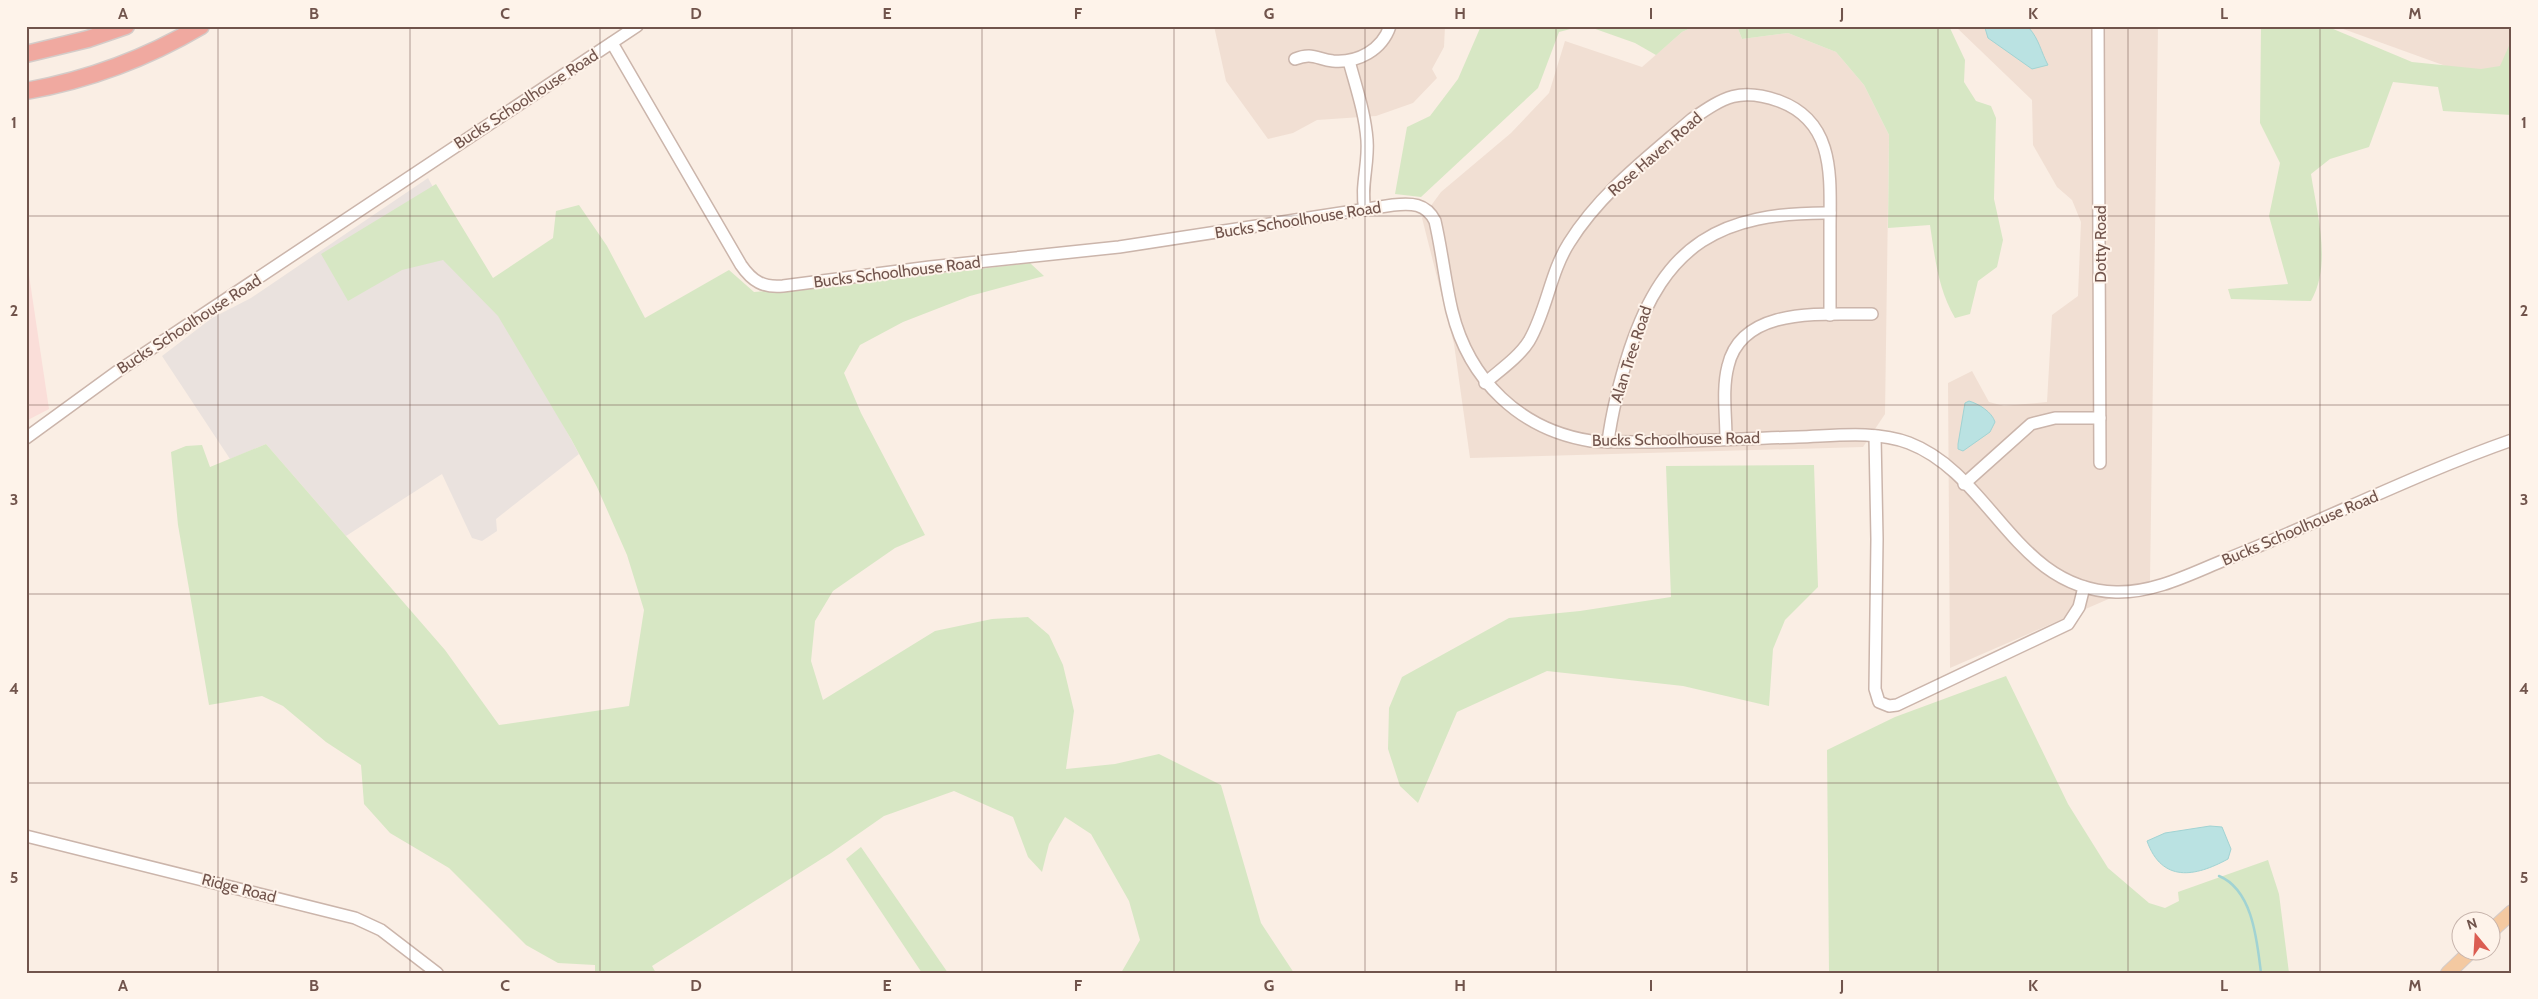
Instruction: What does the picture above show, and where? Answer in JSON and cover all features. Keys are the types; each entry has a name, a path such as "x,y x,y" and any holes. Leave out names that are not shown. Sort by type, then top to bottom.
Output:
{"highway":[{"path":"26,54 88,40 126,26"},
{"path":"26,91 67,82 122,65 171,43 202,26"}],"main road":[{"path":"2500,923 2512,912"},
{"path":"2448,973 2460,962"}],"street":[{"path":"612,43 637,26"},
{"path":"1295,58 1306,54 1332,61 1349,61 1373,50 1383,40 1390,26"},
{"name":"Dotty Road","path":"2098,26 2100,463"},
{"name":"Bucks Schoolhouse Road","path":"26,438 118,371 612,43 741,265 754,281 767,286 783,286 940,266 1118,247 1390,206 1411,204 1422,206 1433,217 1458,330 1470,359 1485,382 1511,407 1545,428 1577,439 1608,442 1875,436 1898,439 1918,447 1939,461 1964,484 2032,558 2056,575 2084,587 2127,592 2172,581 2252,549 2444,465 2512,440"},
{"path":"1349,61 1363,113 1368,141 1363,199 1364,210"},
{"name":"Rose Haven Road","path":"1485,382 1507,365 1528,341 1558,263 1584,220 1604,198 1692,119 1723,100 1750,93 1763,95 1789,105 1810,121 1818,132 1828,160 1830,315"},
{"name":"Alan Tree Road","path":"1608,442 1612,414 1639,320 1657,285 1680,258 1700,242 1736,225 1782,216 1830,213"},
{"path":"1726,439 1726,375 1730,358 1739,344 1758,327 1776,319 1872,314"},
{"path":"1964,484 2031,424 2054,418 2100,418"},
{"path":"1875,436 1877,539 1875,689 1879,702 1889,706 1897,705 2068,624 2079,607 2084,587"},
{"name":"Ridge Road","path":"26,836 355,918 381,930 437,973"}],"shaded area":[{"path":"1214,26 1445,26 1444,47 1432,69 1437,78 1413,103 1376,116 1317,120 1293,133 1268,139 1226,81"},
{"path":"1695,26 1737,26 1742,39 1788,33 1836,52 1864,85 1889,135 1885,414 1863,447 1470,458 1454,344 1422,218 1441,192 1511,133 1549,93 1565,41 1642,67 1682,32"},
{"path":"1955,26 2158,26 2150,581 1950,668 1948,383 1972,371 1989,402 2004,406 2047,402 2052,315 2078,296 2081,222 2072,200 2057,187 2033,145 2032,100"},
{"path":"2335,26 2512,26 2512,90"},
{"path":"428,178 579,454 496,519 497,531 482,541 472,538 442,474 346,536 266,444 230,459 162,356 212,318 251,298"},
{"path":"26,255 49,409 26,421"}],"green space":[{"path":"1481,26 1582,26 1559,32 1538,88 1421,197 1395,194 1407,127 1430,116 1458,79"},
{"path":"1587,26 1695,26 1682,32 1656,55 1635,43"},
{"path":"1737,26 1949,26 1965,60 1964,82 1976,101 1991,106 1996,118 1994,199 2003,240 1997,267 1978,281 1970,314 1955,318 1949,307 1938,273 1930,225 1888,228 1889,135 1864,85 1836,52 1788,33 1742,39"},
{"path":"2261,26 2326,26 2412,62 2481,69 2500,66 2512,39 2512,115 2443,111 2438,87 2393,82 2369,147 2330,159 2311,174 2322,255 2321,271 2311,301 2231,299 2228,289 2288,284 2269,216 2280,163 2260,123"},
{"path":"436,184 493,278 553,238 556,211 579,205 607,246 645,318 729,270 754,292 850,284 1030,263 1044,276 970,296 903,322 860,345 844,373 861,413 925,535 895,548 833,591 815,621 811,661 823,700 935,631 992,619 1028,617 1049,635 1063,665 1074,711 1066,769 1115,764 1159,754 1221,785 1261,923 1294,973 1121,973 1140,940 1129,901 1091,834 1065,817 1049,844 1042,872 1028,857 1013,817 954,791 884,816 831,853 652,966 656,973 595,973 595,965 558,963 526,945 449,868 390,833 364,804 361,765 326,742 283,706 262,696 209,705 178,525 171,452 186,446 202,445 210,467 266,444 445,650 499,725 629,706 644,610 627,555 597,487 571,439 498,316 443,260 402,270 348,301 321,254"},
{"path":"1814,465 1818,587 1785,620 1773,649 1769,706 1683,686 1547,671 1457,712 1418,803 1400,786 1388,749 1389,708 1402,677 1509,618 1580,611 1671,597 1666,466"},
{"path":"2006,676 2068,804 2108,868 2149,903 2165,908 2179,901 2178,892 2268,860 2279,894 2289,973 1829,973 1827,750 1895,717"},
{"path":"861,847 948,973 922,973 846,859"}],"water":[{"path":"1988,26 2029,28 2038,41 2048,65 2032,69 1988,38 1985,28"},
{"path":"1969,401 1985,409 1995,422 1990,432 1963,451 1958,449 1958,444 1965,403"},
{"path":"2210,826 2222,827 2231,849 2228,859 2204,870 2181,872 2171,870 2161,864 2153,855 2147,841 2165,833"}],"waterway":[{"path":"2219,876 2230,883 2246,904 2255,932 2261,973"}]}
